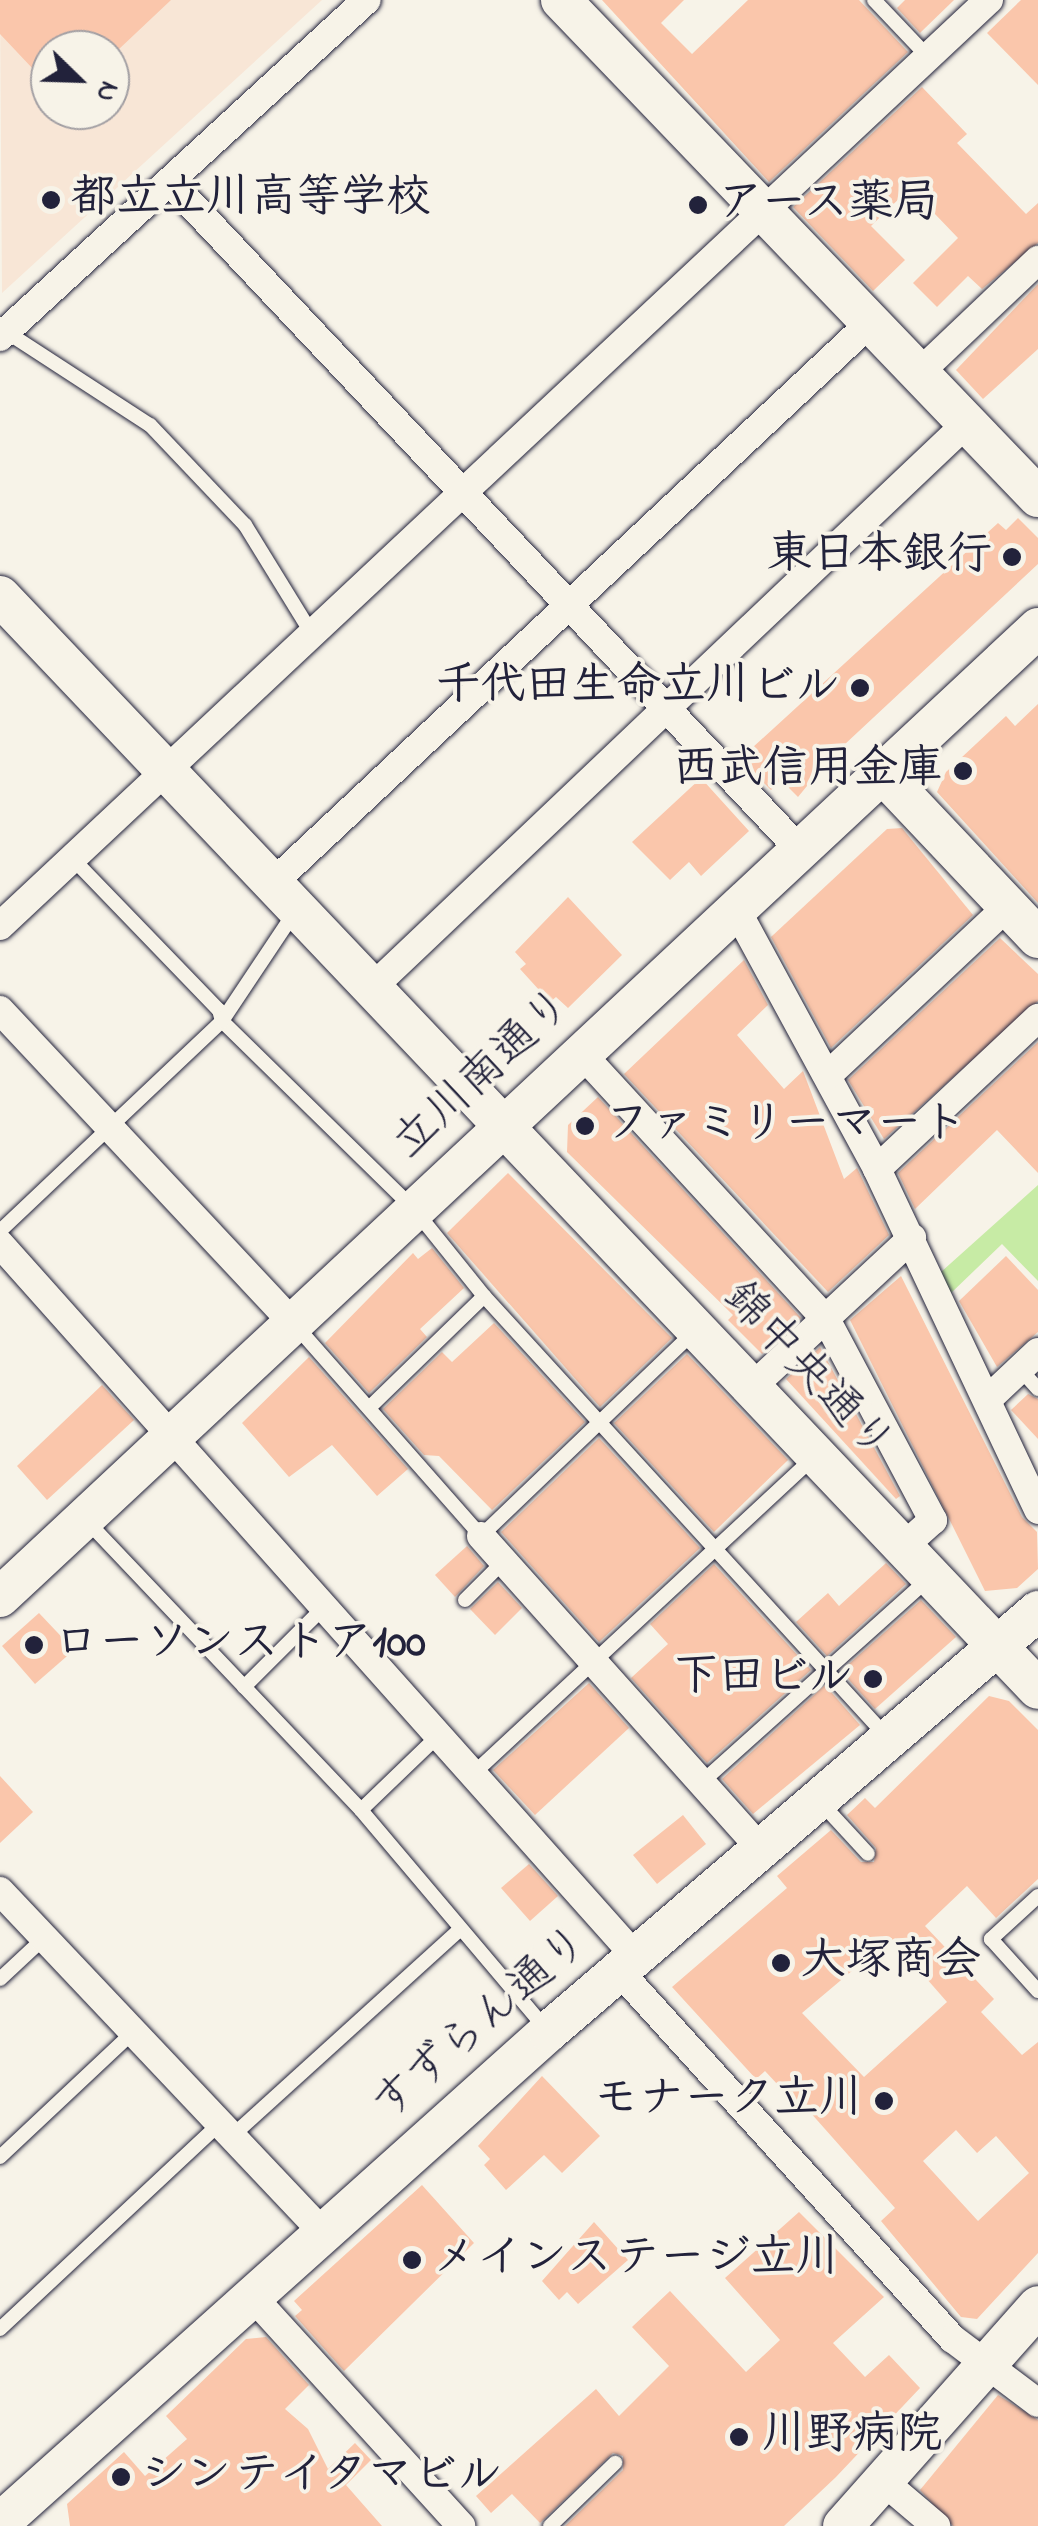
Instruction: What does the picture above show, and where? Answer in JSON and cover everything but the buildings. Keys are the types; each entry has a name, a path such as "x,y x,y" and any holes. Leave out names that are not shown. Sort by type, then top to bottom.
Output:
{"street":[{"path":"1,331 170,182 366,0"},
{"path":"561,0 1038,497"},
{"path":"0,926 990,0"},
{"path":"170,182 566,607 800,850"},
{"path":"920,372 1038,260"},
{"path":"287,894 566,607 871,322"},
{"path":"374,986 968,422"},
{"path":"0,596 168,769"},
{"name":"立川南通り","path":"0,1598 1038,628"},
{"name":"錦中央通り","path":"168,769 1038,1689"},
{"path":"828,1076 1028,921 882,772"},
{"path":"736,909 912,1238 1038,1510"},
{"path":"0,1010 292,1322"},
{"path":"877,1169 1038,1018"},
{"path":"581,1052 826,1318 932,1520 904,1546"},
{"path":"752,1387 912,1238"},
{"path":"0,1244 175,1433 474,1774 627,1964 954,2339 990,2360 1038,2403"},
{"path":"987,1400 1032,1370"},
{"path":"481,1536 761,1850"},
{"name":"すずらん通り","path":"0,2523 548,2032 1038,1611"},
{"path":"0,1890 323,2234"},
{"path":"252,2296 461,2526"},
{"path":"843,2526 1038,2306"},
{"path":"884,2481 936,2526"}],"lane":[{"path":"874,0 928,57"},
{"path":"1,331 150,425 245,525 312,634"},
{"path":"72,858 220,1010 222,1020 414,1209 484,1296 829,1668 890,1740"},
{"path":"0,1231 222,1020 287,894"},
{"path":"370,1407 484,1296"},
{"path":"292,1322 481,1536 697,1329"},
{"path":"474,1774 816,1455"},
{"path":"84,1518 361,1810 548,2032"},
{"path":"465,1600 504,1561"},
{"path":"702,1782 932,1576"},
{"path":"244,1686 326,1606"},
{"path":"361,1810 439,1735"},
{"path":"819,1800 868,1854"},
{"path":"1038,1896 991,1939 1038,1991"},
{"path":"0,2329 460,1929"},
{"path":"0,1979 44,1938"},
{"path":"0,2157 133,2032"},
{"path":"550,2526 615,2463"}],"shaded area":[{"name":"都立立川高等学校","path":"0,0 322,0 2,293"}],"green space":[{"path":"1038,1185 1038,1281 1002,1244 950,1294 941,1272"}],"place":[{"name":"都立立川高等学校","path":"51,200"},
{"name":"アース薬局","path":"698,205"},
{"name":"東日本銀行","path":"1012,557"},
{"name":"千代田生命立川ビル","path":"860,688"},
{"name":"西武信用金庫","path":"963,771"},
{"name":"ファミリーマート","path":"585,1126"},
{"name":"ローソンストア100","path":"34,1645"},
{"name":"下田ビル","path":"873,1679"},
{"name":"大塚商会","path":"781,1963"},
{"name":"モナーク立川","path":"884,2101"},
{"name":"メインステージ立川","path":"412,2260"},
{"name":"川野病院","path":"739,2437"},
{"name":"シンテイタマビル","path":"121,2477"}]}
